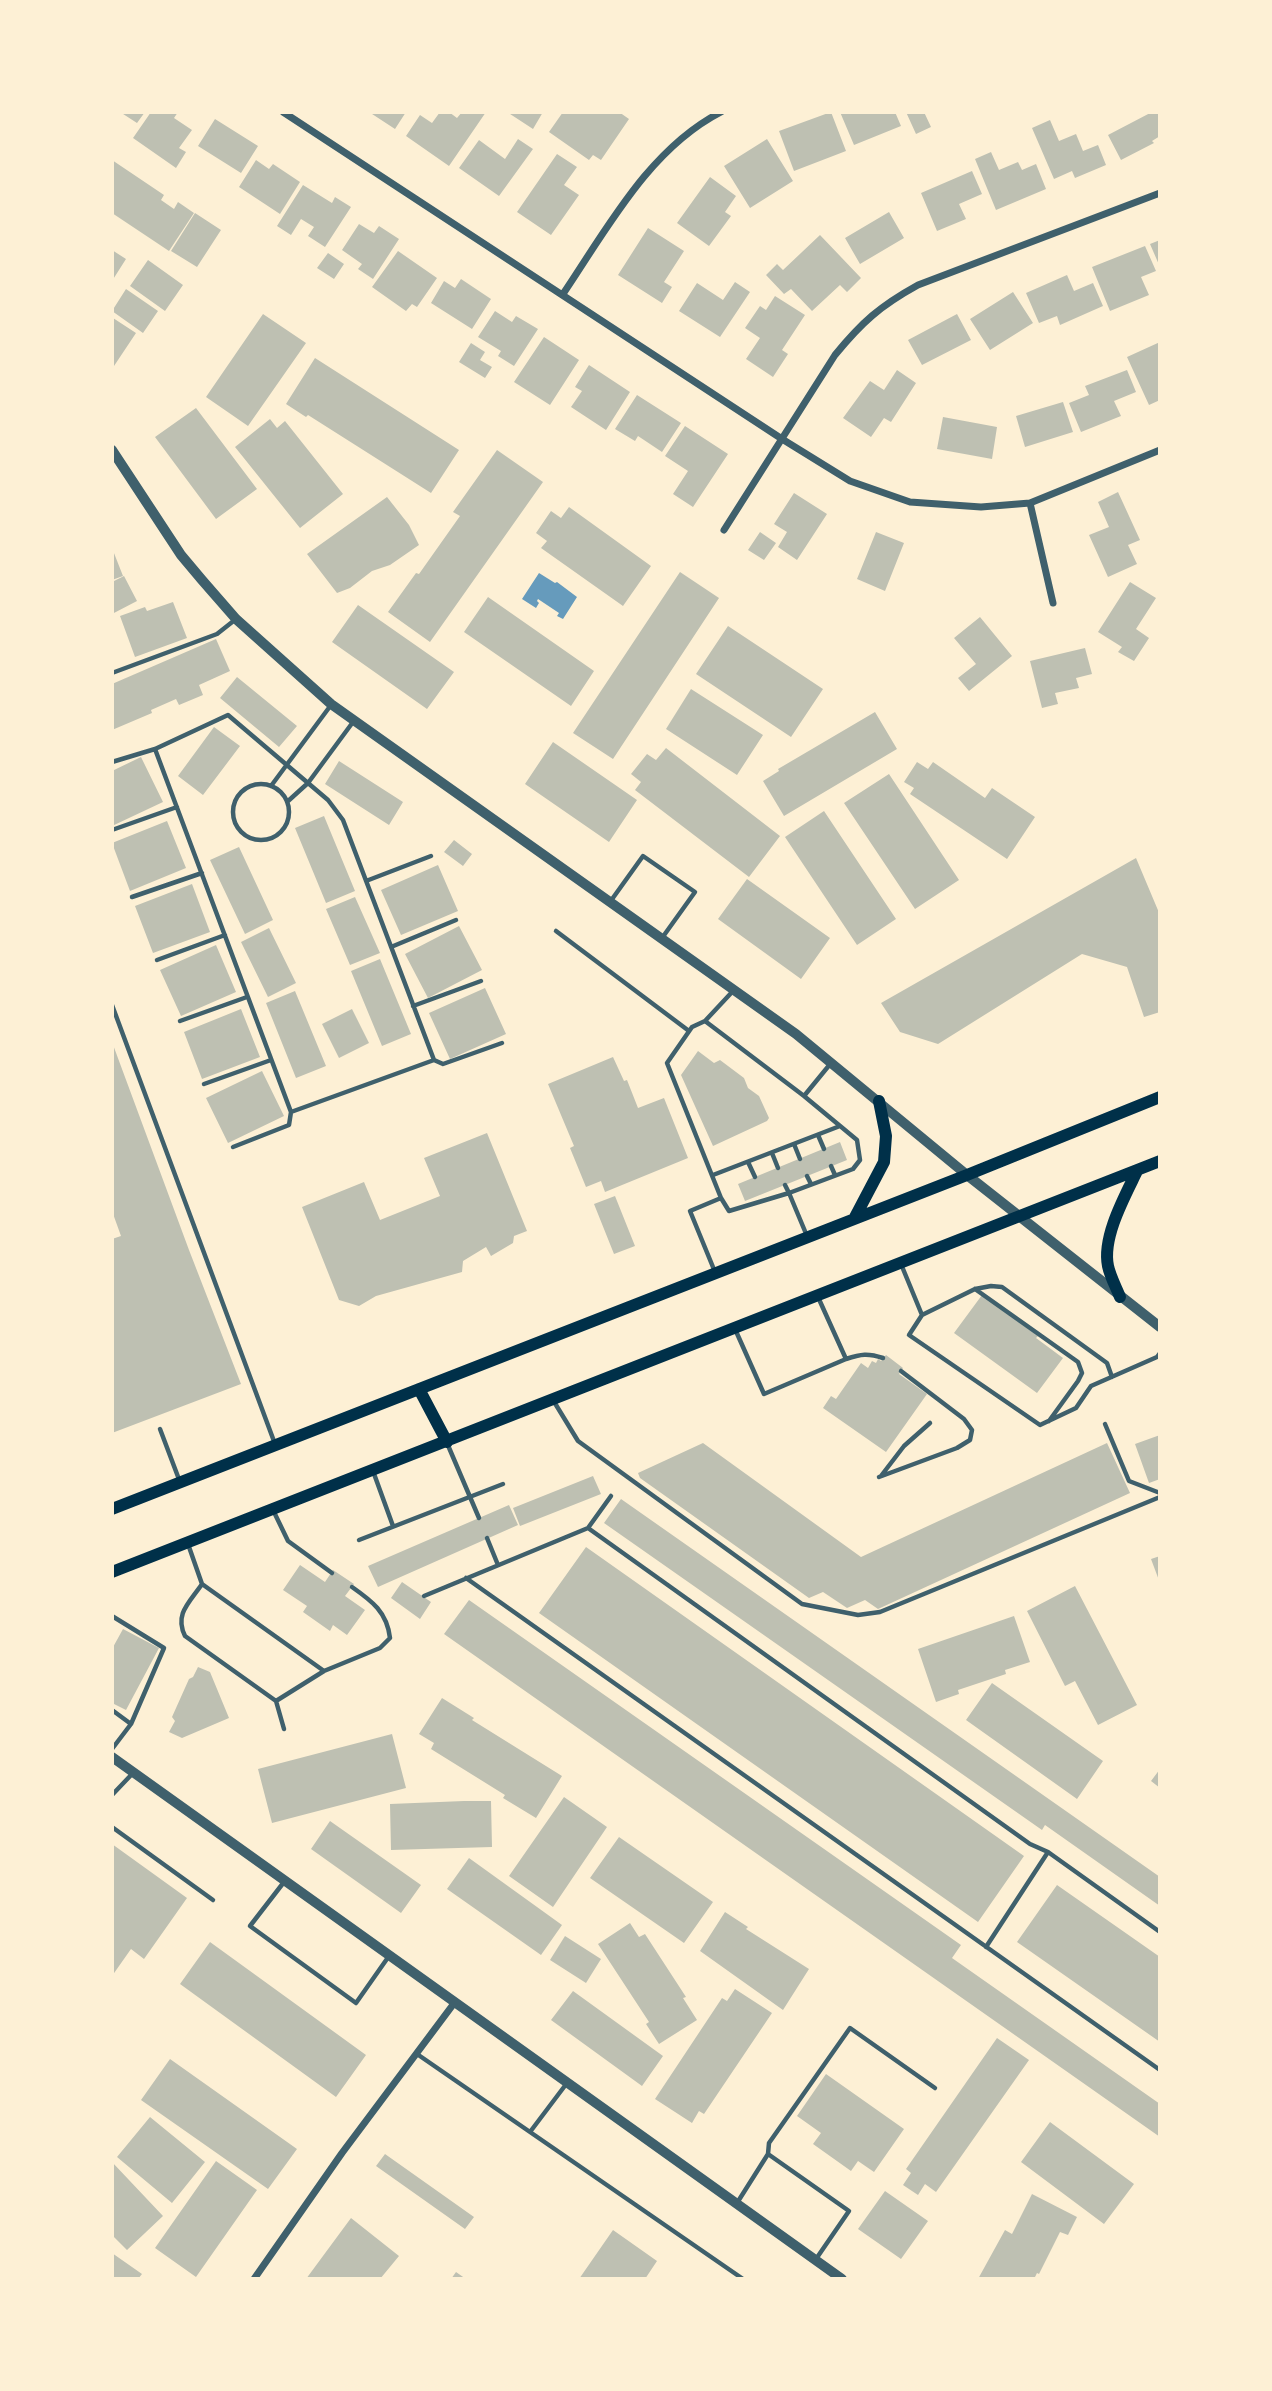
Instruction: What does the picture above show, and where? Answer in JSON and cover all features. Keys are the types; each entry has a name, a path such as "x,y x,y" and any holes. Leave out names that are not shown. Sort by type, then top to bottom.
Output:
{"main road":[{"path":"112,1509 1160,1097"},
{"path":"854,1219 884,1162 887,1136 879,1101"},
{"path":"112,1572 1160,1161"},
{"path":"1120,1297 1107,1265 1109,1242 1115,1218 1137,1171"},
{"path":"419,1389 447,1442"}],"street":[{"path":"283,112 850,481 910,502 981,508 1030,503 1160,450"},
{"path":"563,294 628,197 685,136 721,112"},
{"path":"724,530 835,355 855,330 885,303 918,285 1160,193"},
{"path":"112,450 181,555 236,619 331,704 831,1062 967,1175 1160,1327"},
{"path":"1030,503 1053,603"},
{"path":"112,1757 842,2279"},
{"path":"254,2279 342,2153 455,2002"}],"lane":[{"path":"112,673 217,634 236,619"},
{"path":"271,786 331,704"},
{"path":"112,762 155,749 228,715 328,800 343,820 433,1060"},
{"path":"287,802 308,783 354,721"},
{"path":"155,749 291,1112 289,1125 233,1147"},
{"path":"253,785 271,786 278,789 287,802 287,821 276,836 257,839 240,831 233,814 237,796 253,785"},
{"path":"112,830 177,807"},
{"path":"366,881 431,856"},
{"path":"610,902 643,856 695,892 662,939"},
{"path":"132,897 202,873"},
{"path":"391,947 456,920"},
{"path":"556,931 689,1031"},
{"path":"157,960 225,935"},
{"path":"413,1006 481,981"},
{"path":"705,1021 857,1140 860,1160 853,1168 789,1193 763,1197 729,1211 667,1063 692,1027 705,1021 734,990"},
{"path":"180,1021 247,996"},
{"path":"112,1005 275,1445"},
{"path":"291,1112 433,1060 443,1064 502,1043"},
{"path":"204,1084 271,1060"},
{"path":"804,1096 831,1062"},
{"path":"713,1175 839,1126"},
{"path":"818,1135 824,1149"},
{"path":"794,1144 800,1158"},
{"path":"772,1153 778,1167"},
{"path":"748,1162 755,1177"},
{"path":"831,1166 835,1175"},
{"path":"807,1176 811,1184"},
{"path":"785,1185 807,1237"},
{"path":"716,1273 690,1211 722,1198"},
{"path":"901,1263 922,1315"},
{"path":"1112,1377 1107,1363 1002,1287 975,1289 922,1315 909,1335 1040,1425 1076,1408 1091,1386 1112,1377 1157,1357 1160,1353"},
{"path":"975,1289 1078,1362 1082,1373 1078,1381 1048,1421"},
{"path":"818,1296 846,1359"},
{"path":"735,1328 764,1394 861,1354 869,1353 883,1358"},
{"path":"901,1371 964,1419 972,1430 970,1440 957,1448 879,1477 904,1446 930,1423"},
{"path":"552,1399 578,1441 802,1604 858,1615 880,1612 1160,1495"},
{"path":"1105,1424 1129,1481 1160,1495"},
{"path":"160,1429 180,1483"},
{"path":"447,1442 479,1518"},
{"path":"372,1471 393,1526"},
{"path":"359,1540 503,1484"},
{"path":"424,1596 588,1528 611,1496"},
{"path":"272,1509 288,1541 332,1573"},
{"path":"588,1528 1030,1844 1048,1853 1160,1933"},
{"path":"487,1538 498,1565"},
{"path":"188,1542 202,1584 324,1671"},
{"path":"466,1578 1160,2070"},
{"path":"202,1584 180,1616 180,1626 185,1636 276,1701 284,1729"},
{"path":"276,1701 324,1671 380,1648 390,1638 385,1616 375,1603 352,1587"},
{"path":"112,1616 164,1648 131,1724 112,1749"},
{"path":"112,1710 131,1724"},
{"path":"112,1795 134,1773"},
{"path":"112,1827 213,1900"},
{"path":"986,1947 1048,1853"},
{"path":"285,1881 250,1926 356,2003 390,1956"},
{"path":"737,2203 768,2154 769,2143 850,2028 935,2088"},
{"path":"416,2054 743,2279"},
{"path":"530,2132 567,2083"},
{"path":"768,2154 849,2211 816,2260"}],"water":[{"path":"539,573 577,597 563,619 557,616 559,613 538,599 536,608 522,599"}],"building":[{"path":"120,112 145,112 137,123"},
{"path":"151,112 178,112 174,118 192,130 179,148 186,152 176,168 133,138"},
{"path":"369,112 406,112 395,129"},
{"path":"440,112 449,112 457,118 462,112 486,112 449,166 406,136 420,115 432,123"},
{"path":"507,112 543,112 533,129"},
{"path":"563,112 619,112 629,119 601,160 593,155 589,160 549,132"},
{"path":"831,112 846,151 794,171 779,131"},
{"path":"840,112 895,112 901,126 854,145"},
{"path":"906,112 924,112 931,127 916,134"},
{"path":"1152,112 1160,112 1160,136 1152,141 1154,143 1121,160 1108,135"},
{"path":"215,119 258,146 241,173 198,146"},
{"path":"1050,120 1059,141 1076,134 1083,151 1098,145 1106,165 1075,178 1072,171 1054,179 1032,128"},
{"path":"518,139 533,149 499,196 459,168 479,140 505,159"},
{"path":"767,139 793,181 750,208 724,166"},
{"path":"991,152 999,170 1018,162 1022,170 1036,164 1046,189 996,210 975,159"},
{"path":"557,154 577,167 564,185 579,195 551,235 517,212"},
{"path":"112,160 164,195 161,200 174,209 178,202 194,213 169,251 112,213"},
{"path":"256,160 269,169 273,164 300,182 280,214 239,187"},
{"path":"972,171 982,194 959,204 966,219 937,231 921,193"},
{"path":"710,177 736,196 725,212 731,216 709,246 677,223"},
{"path":"303,185 332,203 335,197 351,207 325,247 308,236 314,227 301,219 291,235 277,226"},
{"path":"889,212 904,238 860,264 845,238"},
{"path":"195,213 221,230 197,267 171,251"},
{"path":"359,224 374,233 379,226 399,239 373,279 358,269 362,264 342,250"},
{"path":"648,228 684,251 664,282 672,287 662,303 618,275"},
{"path":"820,235 861,278 847,292 840,285 812,311 791,289 784,294 766,275 777,264 783,270"},
{"path":"1160,240 1160,267 1150,244"},
{"path":"1145,246 1156,271 1141,277 1149,295 1110,311 1092,267"},
{"path":"112,250 126,259 112,281"},
{"path":"398,251 437,278 417,307 412,304 406,311 372,287"},
{"path":"328,253 344,264 334,279 317,268"},
{"path":"148,260 183,285 165,311 130,286"},
{"path":"1067,275 1074,291 1093,283 1103,306 1060,325 1057,316 1039,323 1026,293"},
{"path":"461,279 491,299 472,329 431,303 444,281 455,288"},
{"path":"735,282 750,292 720,337 679,311 697,283 723,300"},
{"path":"126,289 158,311 143,333 112,311"},
{"path":"1013,292 1033,323 990,350 970,319"},
{"path":"775,296 805,315 782,350 788,354 773,377 746,359 760,338 745,328 760,306 766,310"},
{"path":"495,311 512,322 516,316 538,329 514,366 498,356 501,351 478,337"},
{"path":"263,314 306,343 248,426 206,397"},
{"path":"957,314 971,340 922,365 908,340"},
{"path":"113,318 136,333 112,369 112,320"},
{"path":"544,337 579,360 550,405 514,382"},
{"path":"1160,342 1160,400 1149,405 1127,357"},
{"path":"471,343 485,352 480,360 492,367 485,378 459,362"},
{"path":"315,358 459,450 431,493 308,415 306,417 286,404"},
{"path":"589,365 630,392 606,430 571,407 582,391 575,387"},
{"path":"897,370 916,383 891,422 884,418 871,437 843,418 870,381 884,390"},
{"path":"1127,370 1136,392 1114,401 1121,416 1081,432 1069,403 1089,395 1085,386"},
{"path":"637,395 681,423 662,452 638,436 635,441 615,429"},
{"path":"1063,402 1073,432 1025,447 1016,416"},
{"path":"196,408 257,489 216,519 155,437"},
{"path":"943,417 997,427 992,459 937,449"},
{"path":"270,419 277,428 285,421 343,494 300,528 235,447"},
{"path":"685,426 728,454 693,507 673,494 688,471 665,456"},
{"path":"497,450 543,482 430,642 388,612 460,516 453,512"},
{"path":"1118,492 1140,540 1128,545 1137,564 1108,577 1089,535 1109,527 1098,502"},
{"path":"794,493 827,514 797,560 778,547 787,532 774,524"},
{"path":"387,497 409,525 419,545 390,565 372,571 350,588 337,593 307,554"},
{"path":"569,507 651,566 623,606 541,548 547,541 536,533 551,511 561,518"},
{"path":"760,532 776,543 764,560 748,550"},
{"path":"876,532 904,543 885,591 857,579"},
{"path":"112,548 123,576 112,580"},
{"path":"680,572 719,598 613,759 573,733"},
{"path":"124,576 137,601 112,614 112,582"},
{"path":"1130,582 1156,598 1136,629 1149,638 1134,661 1118,652 1122,647 1098,632"},
{"path":"488,597 594,671 571,706 464,632"},
{"path":"173,602 187,638 135,657 120,616 145,607 147,611"},
{"path":"358,605 454,672 427,709 332,642"},
{"path":"980,617 1012,656 969,691 958,678 976,664 954,638"},
{"path":"728,626 823,689 791,737 696,674"},
{"path":"216,639 230,671 199,685 203,695 179,705 176,699 151,710 152,713 112,730 112,684"},
{"path":"1085,648 1092,674 1076,678 1079,688 1055,693 1058,704 1042,708 1030,661"},
{"path":"237,677 297,726 279,747 220,698"},
{"path":"691,689 763,735 737,775 666,729"},
{"path":"875,712 897,749 784,816 763,781 779,771 778,769"},
{"path":"214,727 240,746 203,795 178,776"},
{"path":"553,742 637,800 609,842 525,784"},
{"path":"666,748 780,836 749,877 635,790 641,782 631,774 647,754 656,760"},
{"path":"141,757 163,802 112,826 112,771"},
{"path":"339,761 403,802 389,825 325,784"},
{"path":"917,762 928,769 933,762 985,798 992,788 1035,817 1007,859 910,794 914,788 904,782"},
{"path":"889,774 959,880 915,909 844,803"},
{"path":"824,811 896,919 857,945 785,837"},
{"path":"324,816 355,891 326,903 295,828"},
{"path":"167,821 186,868 130,891 112,843"},
{"path":"454,840 472,854 463,866 444,852"},
{"path":"239,847 273,920 245,934 210,860"},
{"path":"1136,858 1160,915 1160,1012 1144,1017 1127,967 1082,954 938,1044 900,1032 881,1003"},
{"path":"438,865 458,911 401,935 381,890"},
{"path":"747,879 830,938 801,979 718,919"},
{"path":"192,884 210,932 153,953 135,906"},
{"path":"355,897 380,953 350,965 326,909"},
{"path":"459,926 482,970 428,998 405,954"},
{"path":"269,928 296,983 268,997 241,942"},
{"path":"216,945 236,992 181,1016 160,970"},
{"path":"380,959 411,1034 382,1046 351,971"},
{"path":"485,988 506,1034 450,1059 429,1013"},
{"path":"295,991 326,1066 296,1078 266,1003"},
{"path":"241,1009 260,1057 202,1079 184,1032"},
{"path":"352,1009 369,1043 339,1058 322,1024"},
{"path":"112,1042 241,1384 112,1433 112,1239 121,1236 112,1211"},
{"path":"698,1051 714,1063 720,1060 744,1078 748,1088 759,1096 769,1118 767,1121 713,1146 681,1075"},
{"path":"613,1057 624,1081 627,1080 638,1108 664,1098 688,1158 605,1192 601,1181 586,1187 570,1148 574,1146 548,1084"},
{"path":"262,1071 284,1116 228,1143 206,1098"},
{"path":"487,1133 527,1231 514,1236 513,1243 491,1256 486,1247 463,1261 462,1272 376,1296 359,1306 339,1300 302,1207 364,1182 380,1220 440,1196 424,1158"},
{"path":"840,1142 847,1160 745,1201 738,1184"},
{"path":"615,1196 635,1246 614,1254 594,1204"},
{"path":"982,1295 1063,1358 1037,1393 954,1333"},
{"path":"886,1355 903,1368 899,1374 927,1394 886,1452 823,1408 831,1396 836,1399 861,1363 868,1368 872,1361 881,1361"},
{"path":"1160,1435 1160,1479 1149,1483 1135,1444"},
{"path":"703,1443 861,1557 1107,1443 1130,1493 878,1609 865,1600 847,1608 823,1592 809,1598 640,1478 638,1473"},
{"path":"593,1476 601,1494 520,1526 513,1508"},
{"path":"621,1499 1160,1877 1160,1906 1045,1825 1042,1830 604,1523"},
{"path":"509,1505 518,1525 378,1587 368,1566"},
{"path":"586,1547 1024,1856 978,1922 539,1613"},
{"path":"1160,1556 1160,1583 1151,1559"},
{"path":"300,1565 325,1582 333,1570 354,1584 345,1596 365,1610 347,1635 333,1625 330,1631 303,1612 307,1606 283,1590"},
{"path":"402,1582 431,1602 420,1619 391,1598"},
{"path":"1075,1586 1137,1705 1098,1725 1075,1681 1065,1686 1027,1611"},
{"path":"469,1600 961,1945 952,1958 1160,2104 1160,2137 444,1634"},
{"path":"1014,1616 1030,1662 1005,1670 1006,1674 958,1690 959,1694 936,1702 918,1649"},
{"path":"123,1629 159,1648 126,1710 112,1703 112,1649"},
{"path":"198,1667 210,1672 229,1718 182,1738 169,1732 175,1721 172,1717 189,1679"},
{"path":"992,1683 1103,1761 1077,1799 966,1720"},
{"path":"442,1698 562,1776 536,1818 503,1798 505,1795 431,1749 434,1743 419,1734"},
{"path":"392,1734 406,1788 272,1823 258,1769"},
{"path":"1160,1769 1160,1788 1151,1781"},
{"path":"564,1797 607,1827 553,1907 509,1876"},
{"path":"491,1801 492,1847 391,1850 390,1804"},
{"path":"330,1821 421,1885 401,1913 311,1849"},
{"path":"619,1837 713,1902 684,1943 590,1878"},
{"path":"112,1844 187,1898 144,1959 131,1949 112,1976"},
{"path":"469,1858 562,1925 541,1955 447,1889"},
{"path":"1057,1885 1160,1957 1160,2042 1017,1942"},
{"path":"725,1912 748,1927 746,1929 809,1969 783,2010 700,1951"},
{"path":"630,1923 639,1937 645,1934 686,1997 683,1998 697,2020 659,2044 646,2024 649,2022 598,1944"},
{"path":"565,1936 601,1959 586,1983 550,1960"},
{"path":"210,1942 366,2055 336,2097 180,1984"},
{"path":"735,1989 772,2013 704,2114 699,2111 692,2123 655,2099 722,1998 727,2001"},
{"path":"573,1991 663,2056 642,2086 551,2020"},
{"path":"997,2038 1029,2060 936,2192 925,2184 918,2195 903,2185 911,2173 906,2169"},
{"path":"170,2059 297,2149 268,2189 141,2100"},
{"path":"826,2074 904,2129 874,2172 858,2161 851,2171 813,2144 821,2133 797,2116"},
{"path":"150,2117 205,2162 172,2203 117,2157"},
{"path":"1050,2122 1134,2184 1104,2224 1021,2162"},
{"path":"385,2154 474,2217 465,2229 376,2166"},
{"path":"216,2161 257,2190 196,2277 155,2248"},
{"path":"112,2162 163,2216 127,2250 112,2235"},
{"path":"885,2191 928,2221 901,2259 858,2229"},
{"path":"1032,2194 1077,2217 1068,2235 1060,2232 1034,2279 978,2279 1005,2230 1012,2234"},
{"path":"351,2218 399,2256 380,2279 306,2279"},
{"path":"613,2230 657,2261 645,2279 579,2279"},
{"path":"112,2253 142,2274 138,2279 112,2279"},
{"path":"456,2272 466,2279 451,2279"}]}
